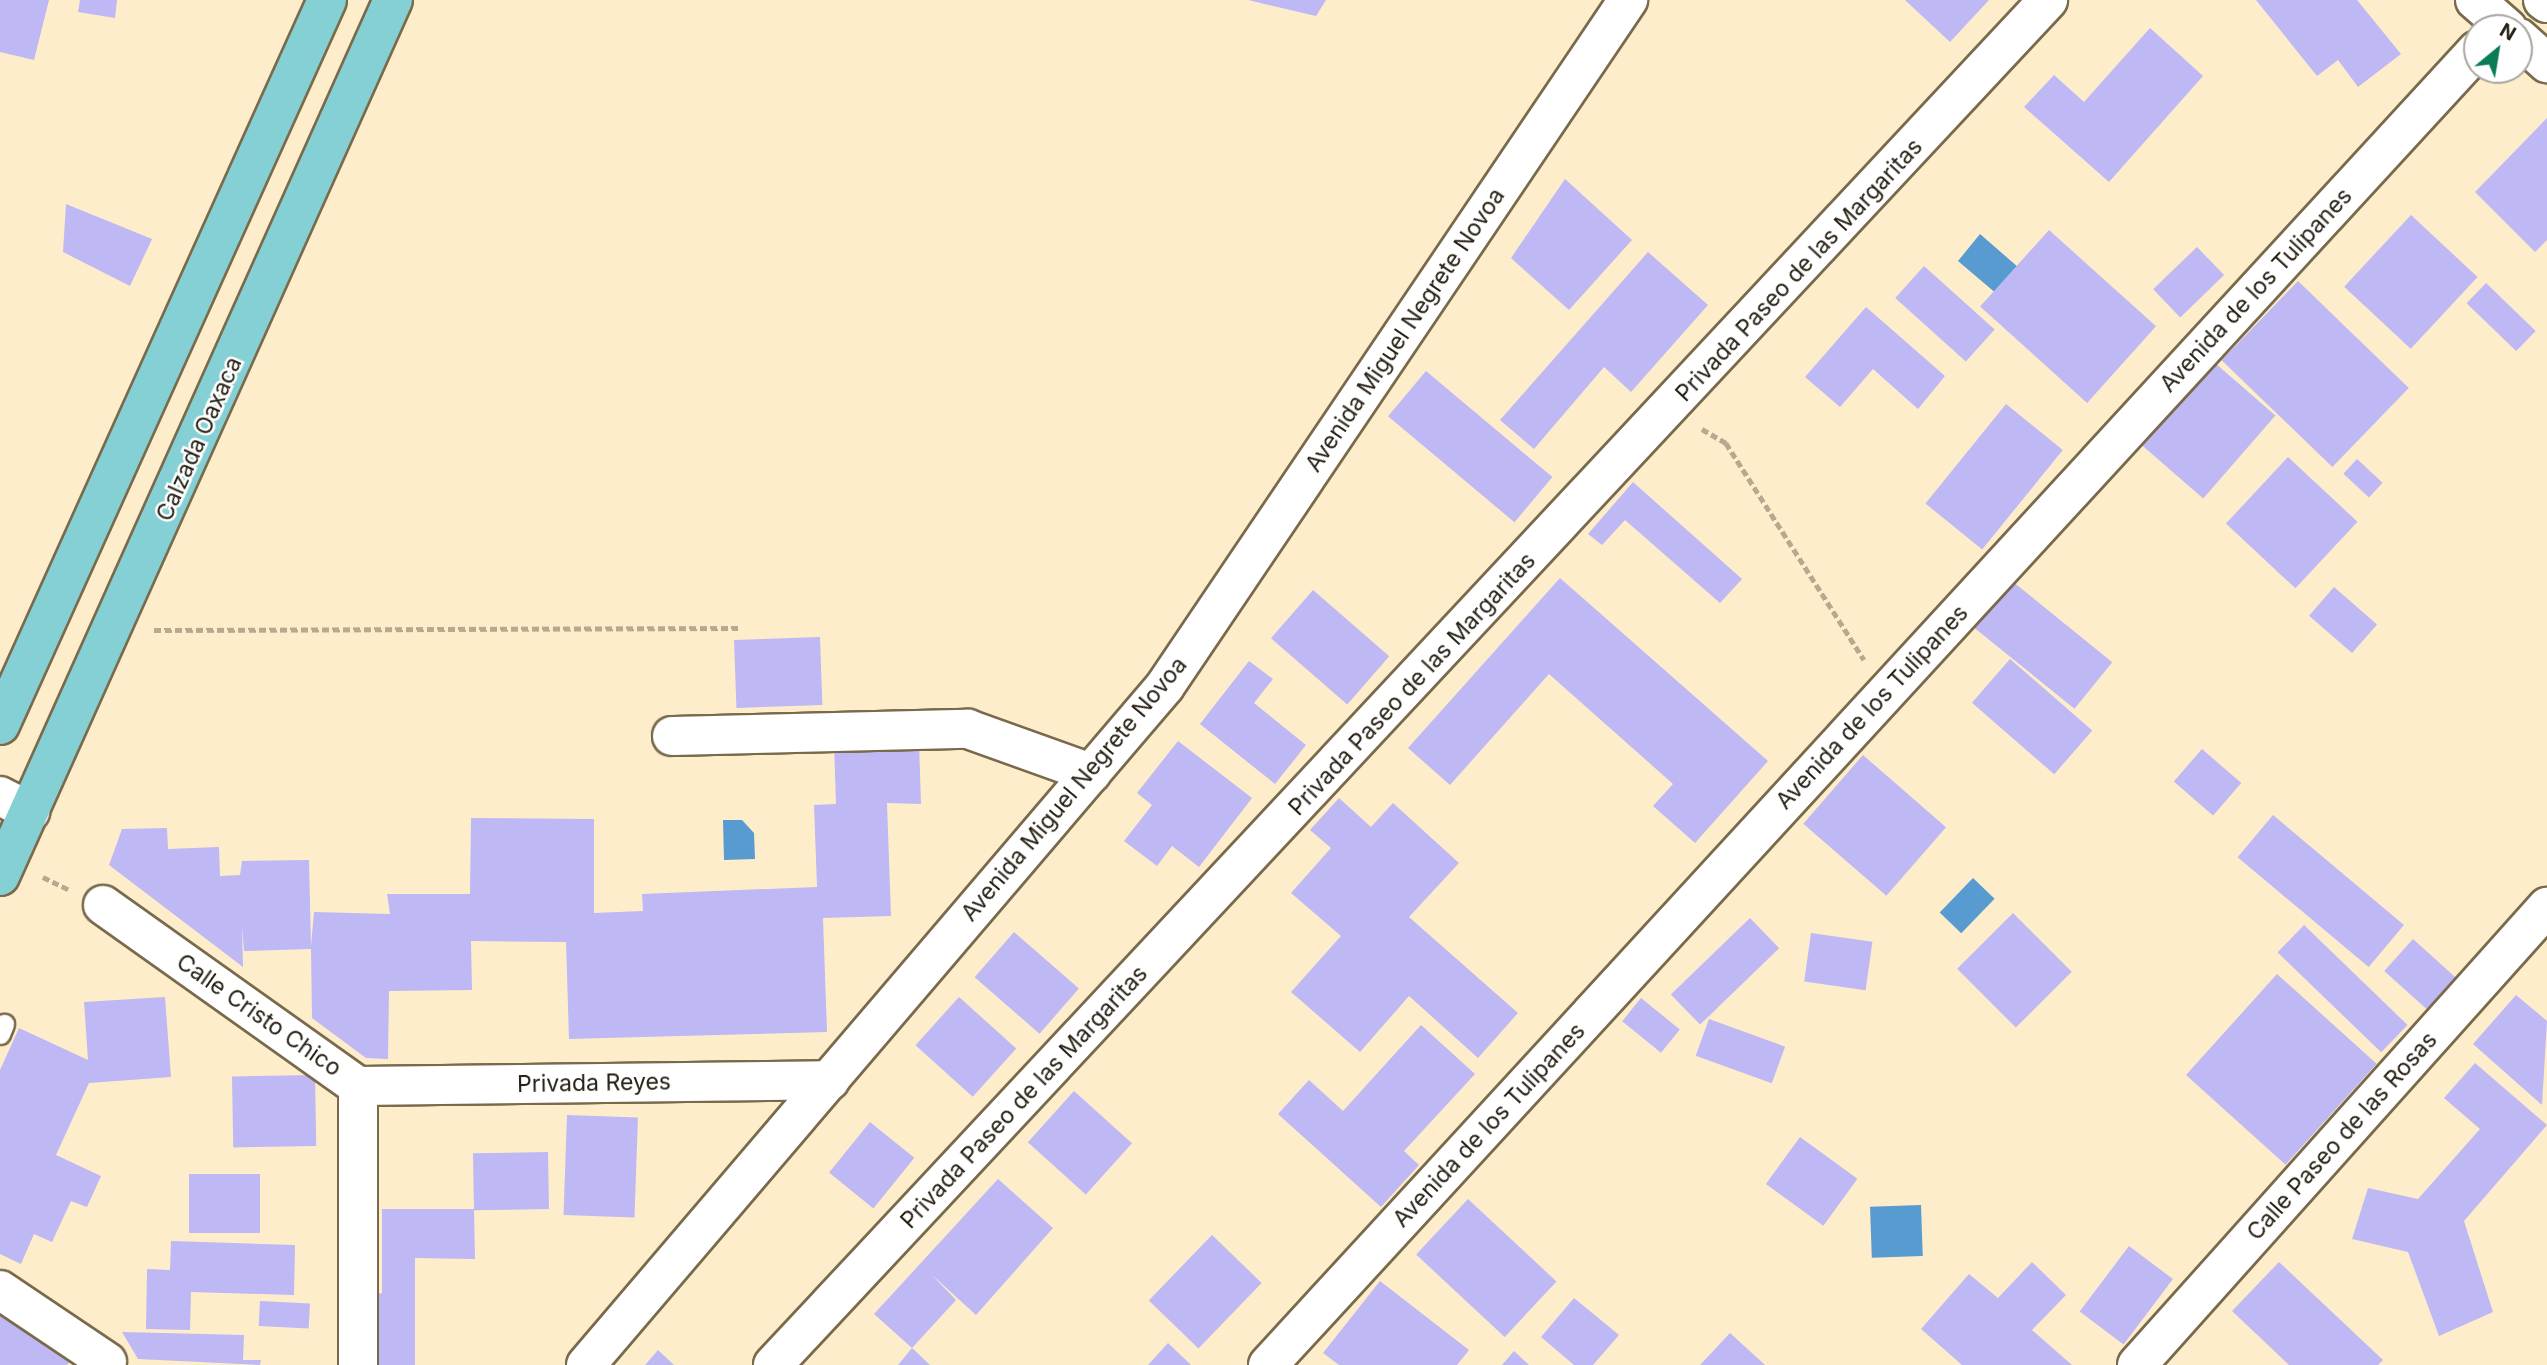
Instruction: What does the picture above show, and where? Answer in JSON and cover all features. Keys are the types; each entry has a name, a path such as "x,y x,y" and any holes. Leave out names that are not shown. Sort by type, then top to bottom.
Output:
{"main road":[{"path":"0,725 327,0"},
{"name":"Calzada Oaxaca","path":"4,868 15,803 113,631 393,0"}],"street":[{"name":"Avenida Miguel Negrete Novoa","path":"586,1365 1165,687 1628,0"},
{"name":"Privada Paseo de las Margaritas","path":"773,1365 1670,409 2048,0"},
{"path":"2533,52 2547,64"},
{"name":"Avenida de los Tulipanes","path":"1268,1365 2463,64"},
{"path":"672,736 968,729 1091,774"},
{"name":"Calle Cristo Chico","path":"103,905 358,1086 358,1365"},
{"name":"Calle Paseo de las Rosas","path":"2137,1365 2547,907"},
{"name":"Privada Reyes","path":"358,1086 830,1080"},
{"path":"0,1290 107,1362"}],"path":[{"path":"1670,409 1726,443 1885,694"},
{"path":"113,631 738,628"},
{"path":"4,868 103,905"}],"water":[{"path":"1980,234 2026,274 1998,295 1958,261"},
{"path":"723,820 742,820 754,833 755,859 724,860"},
{"path":"1973,878 1995,899 1961,933 1940,913"},
{"path":"1921,1205 1923,1256 1872,1258 1870,1207"}],"building":[{"path":"0,0 49,0 34,60 0,52"},
{"path":"80,0 117,0 115,18 78,12"},
{"path":"1248,0 1326,0 1316,16"},
{"path":"1905,0 1989,0 1950,42"},
{"path":"2256,0 2357,0 2401,54 2358,87 2338,60 2317,76"},
{"path":"2150,28 2203,76 2109,182 2024,107 2054,75 2084,102"},
{"path":"2547,118 2547,240 2535,252 2475,192"},
{"path":"1565,179 1632,240 1569,310 1511,258"},
{"path":"66,204 152,239 130,286 63,252"},
{"path":"2411,215 2478,277 2411,349 2344,287"},
{"path":"2049,230 2156,326 2087,403 1980,307"},
{"path":"2197,247 2224,275 2180,317 2153,289"},
{"path":"1648,252 1708,305 1631,392 1604,367 1534,449 1500,420"},
{"path":"1924,266 1995,330 1966,362 1895,298"},
{"path":"2298,281 2409,388 2332,467 2222,360"},
{"path":"2486,283 2536,331 2516,351 2467,303"},
{"path":"1866,307 1945,376 1918,409 1873,369 1840,407 1805,377"},
{"path":"2215,363 2275,415 2203,499 2143,446"},
{"path":"1426,371 1552,477 1514,522 1388,416"},
{"path":"2006,404 2063,450 1982,549 1925,503"},
{"path":"2288,457 2357,522 2295,588 2226,524"},
{"path":"2357,459 2383,483 2369,497 2343,474"},
{"path":"1633,482 1742,579 1720,603 1625,520 1602,545 1588,534"},
{"path":"1560,578 1768,761 1695,843 1653,806 1673,784 1549,674 1450,785 1408,748"},
{"path":"2012,581 2112,662 2074,709 1974,628"},
{"path":"2334,587 2377,624 2352,653 2309,616"},
{"path":"1313,590 1389,656 1347,705 1271,638"},
{"path":"820,637 822,705 736,708 734,640"},
{"path":"2010,659 2092,731 2054,774 1972,703"},
{"path":"1249,661 1273,679 1254,703 1306,745 1275,784 1200,724"},
{"path":"1178,741 1252,798 1199,867 1172,846 1157,866 1124,841 1152,805 1137,793"},
{"path":"919,742 921,804 887,803 891,916 823,918 827,1032 569,1039 566,942 471,941 472,990 389,991 388,1059 366,1058 312,1018 311,949 244,951 242,926 243,967 109,865 122,829 167,828 168,849 219,847 220,876 240,875 242,861 309,860 311,946 314,912 390,914 387,894 470,894 471,818 594,819 594,913 643,911 642,894 817,887 814,805 836,804 834,744"},
{"path":"2202,749 2241,783 2213,816 2174,781"},
{"path":"1863,755 1946,827 1886,896 1803,824"},
{"path":"1339,798 1371,827 1393,803 1459,863 1409,917 1518,1013 1478,1058 1409,996 1360,1052 1291,992 1341,936 1291,893 1331,848 1310,830"},
{"path":"2273,815 2404,925 2369,967 2238,857"},
{"path":"2013,913 2072,972 2016,1028 1957,969"},
{"path":"1750,918 1779,948 1700,1025 1671,994"},
{"path":"2304,925 2408,1025 2381,1052 2278,952"},
{"path":"1014,932 1079,988 1040,1034 975,977"},
{"path":"1811,933 1872,942 1866,990 1804,982"},
{"path":"2413,939 2455,977 2427,1009 2384,971"},
{"path":"2277,974 2377,1064 2286,1165 2186,1075"},
{"path":"2516,995 2547,1021 2542,1105 2473,1044"},
{"path":"165,997 171,1077 89,1083 56,1155 101,1176 87,1207 71,1201 52,1242 34,1234 21,1264 0,1254 0,1070 19,1028 88,1060 84,1002"},
{"path":"959,997 1016,1049 973,1097 916,1045"},
{"path":"1641,998 1680,1029 1661,1053 1622,1021"},
{"path":"1709,1019 1785,1047 1772,1083 1696,1056"},
{"path":"1421,1025 1475,1074 1404,1151 1419,1165 1381,1207 1278,1114 1309,1080 1343,1111"},
{"path":"2475,1063 2547,1125 2464,1221 2493,1312 2439,1336 2408,1252 2352,1239 2368,1188 2418,1199 2480,1129 2444,1098"},
{"path":"315,1075 316,1146 233,1147 232,1076"},
{"path":"1074,1091 1132,1143 1086,1194 1028,1142"},
{"path":"567,1115 638,1117 634,1217 564,1215"},
{"path":"870,1122 914,1158 873,1208 829,1173"},
{"path":"1800,1137 1857,1179 1823,1226 1766,1184"},
{"path":"548,1152 549,1209 474,1210 473,1153"},
{"path":"189,1174 260,1174 260,1233 189,1233"},
{"path":"998,1179 1053,1228 976,1315 931,1274 956,1300 912,1348 874,1314"},
{"path":"1468,1199 1556,1282 1505,1337 1416,1255"},
{"path":"382,1209 474,1209 475,1259 415,1258 415,1365 358,1365 359,1296 382,1293"},
{"path":"1212,1235 1262,1283 1198,1348 1149,1300"},
{"path":"171,1241 295,1245 294,1295 191,1292 190,1330 146,1329 147,1269 170,1270"},
{"path":"2129,1246 2173,1279 2124,1345 2080,1311"},
{"path":"2032,1262 2066,1295 2032,1330 2072,1365 1962,1365 1921,1329 1969,1274 1998,1298"},
{"path":"2279,1262 2383,1360 2378,1365 2289,1365 2232,1311"},
{"path":"1380,1281 1469,1350 1457,1365 1339,1365 1323,1353"},
{"path":"1574,1298 1619,1335 1593,1365 1574,1365 1541,1337"},
{"path":"260,1301 310,1304 309,1329 259,1326"},
{"path":"0,1303 72,1359 67,1365 0,1365"},
{"path":"122,1332 244,1335 243,1360 261,1360 260,1365 138,1359"},
{"path":"1730,1333 1765,1365 1700,1365"},
{"path":"1168,1343 1191,1365 1148,1365"},
{"path":"912,1348 930,1365 898,1365"},
{"path":"658,1350 674,1365 645,1365"},
{"path":"1514,1351 1529,1365 1502,1365"}]}
